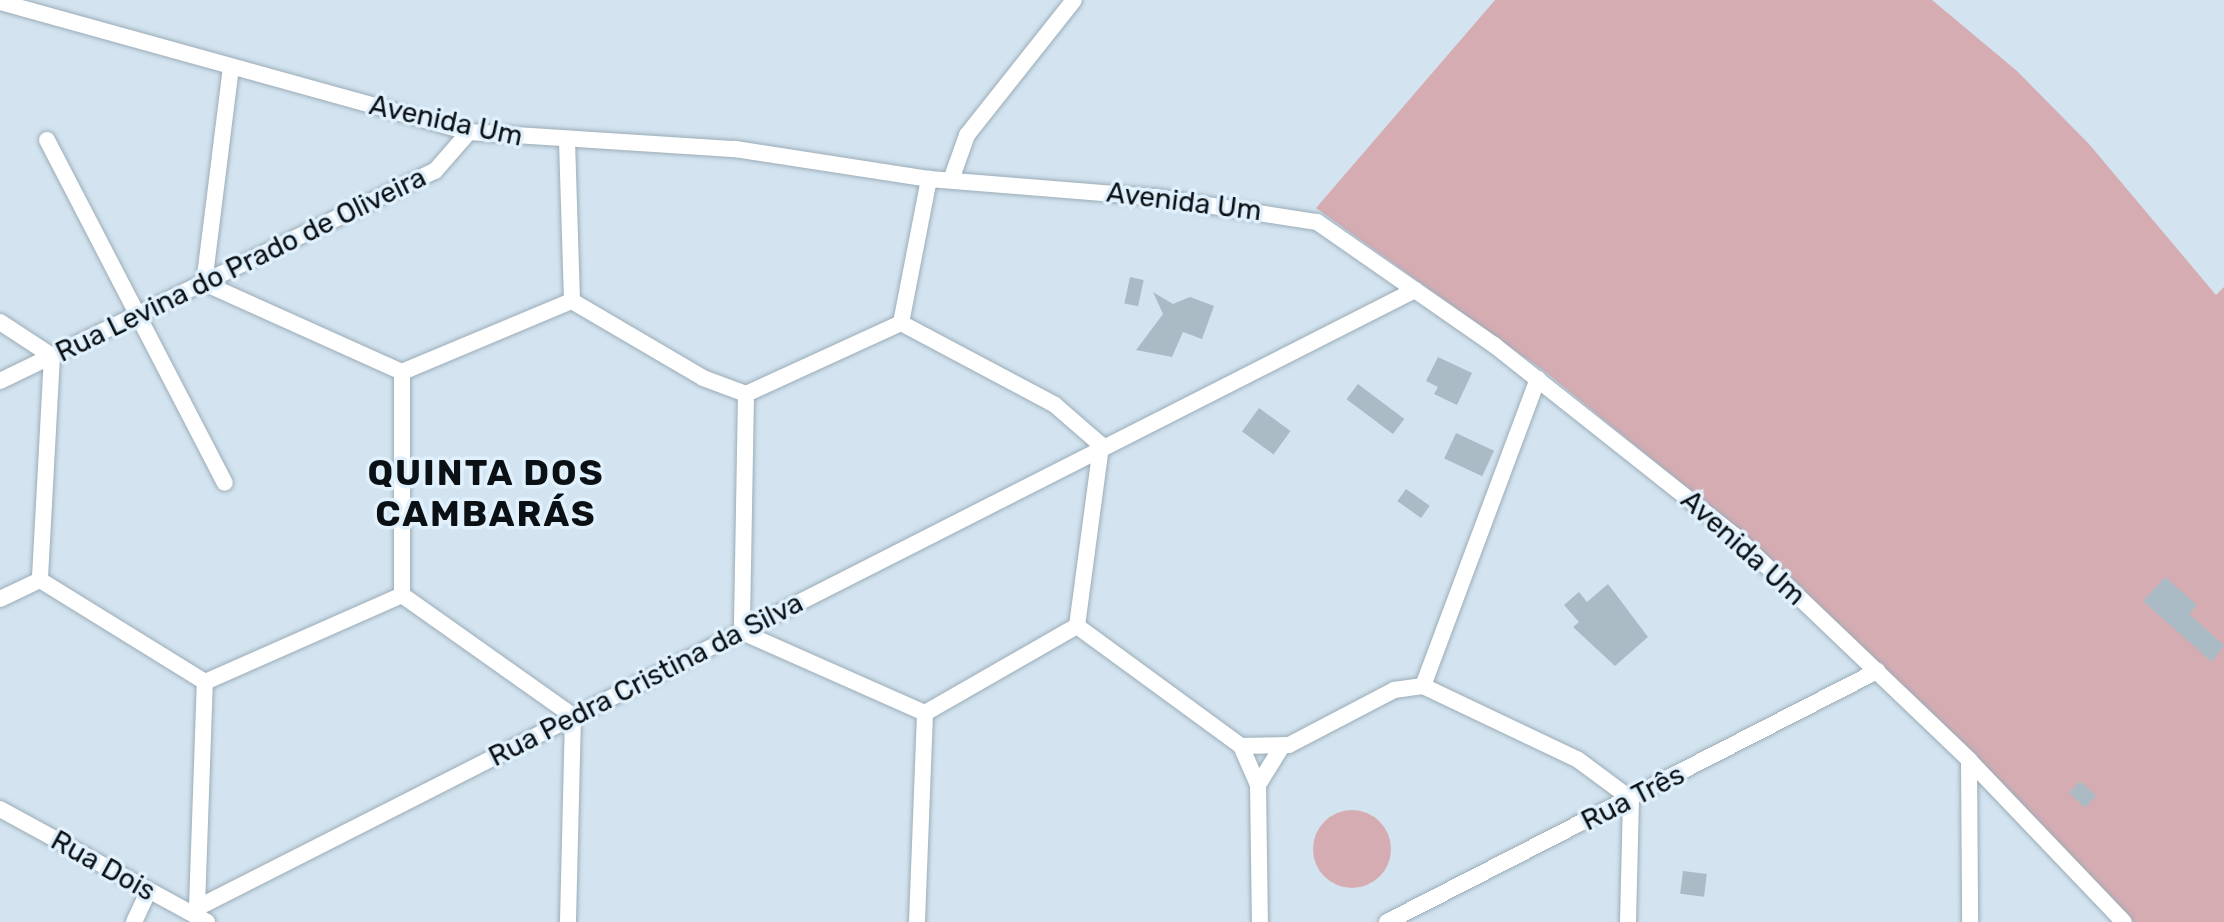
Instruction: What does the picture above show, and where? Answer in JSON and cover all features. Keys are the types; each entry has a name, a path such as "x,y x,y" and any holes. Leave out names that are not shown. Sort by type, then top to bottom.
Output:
{"street":[{"path":"951,180 967,135 1074,0"},
{"name":"Avenida Um","path":"0,2 469,132 567,141 735,149 929,179 1155,197 1317,222 1538,379 1735,536 1969,760 2124,922"},
{"path":"231,67 204,283 402,372 572,301"},
{"name":"Rua Levina do Prado de Oliveira","path":"0,381 435,171 469,132"},
{"path":"47,140 225,483"},
{"path":"567,141 572,301"},
{"path":"901,323 929,179"},
{"name":"Rua Pedra Cristina da Silva","path":"193,910 742,632 1101,445 1415,290"},
{"path":"572,301 692,372 746,394 901,323"},
{"path":"0,322 52,356 40,580"},
{"path":"901,323 1055,405 1101,445 1077,626"},
{"path":"402,372 402,595"},
{"path":"1423,686 1538,379"},
{"path":"746,394 742,632 925,713"},
{"path":"0,599 40,580"},
{"path":"40,580 205,682"},
{"path":"205,682 402,595"},
{"path":"402,595 573,716 568,922"},
{"path":"925,713 1077,626"},
{"path":"1077,626 1241,746 1258,785 1260,922"},
{"name":"Rua Três","path":"1387,922 1877,671"},
{"path":"193,910 205,682"},
{"path":"1241,746 1281,748 1394,690 1423,686 1577,759 1631,799 1628,922"},
{"path":"917,922 925,713"},
{"path":"1258,785 1281,748"},
{"path":"1969,760 1970,922"},
{"name":"Rua Dois","path":"0,809 149,890 193,910 207,922"},
{"path":"134,922 149,890"}],"shaded area":[{"path":"1495,0 1932,0 2017,71 2089,144 2216,295 2224,287 2224,922 2134,922 1734,526 1544,371 1316,208"},
{"path":"1352,810 1367,813 1380,821 1388,834 1391,849 1388,864 1380,877 1367,885 1352,888 1337,885 1324,877 1316,864 1313,849 1316,834 1324,821 1337,813"}],"building":[{"path":"1130,277 1144,280 1138,306 1124,303"},
{"path":"1153,292 1173,304 1190,297 1214,306 1202,339 1183,332 1172,357 1136,350 1163,314"},
{"path":"1438,357 1472,373 1457,405 1434,394 1438,387 1426,381"},
{"path":"1358,384 1404,419 1393,434 1347,399"},
{"path":"1259,408 1291,431 1274,454 1242,431"},
{"path":"1456,433 1494,451 1482,476 1444,458"},
{"path":"1406,489 1430,506 1421,518 1397,501"},
{"path":"2165,577 2197,605 2189,614 2224,645 2212,662 2143,601"},
{"path":"1608,584 1648,637 1615,666 1573,627 1579,622 1564,605 1579,592 1587,602"},
{"path":"2080,781 2096,796 2085,808 2069,793"},
{"path":"1683,871 1707,874 1704,897 1680,894"}],"district":[{"name":"QUINTA DOS CAMBARÁS","path":"486,492"}]}
